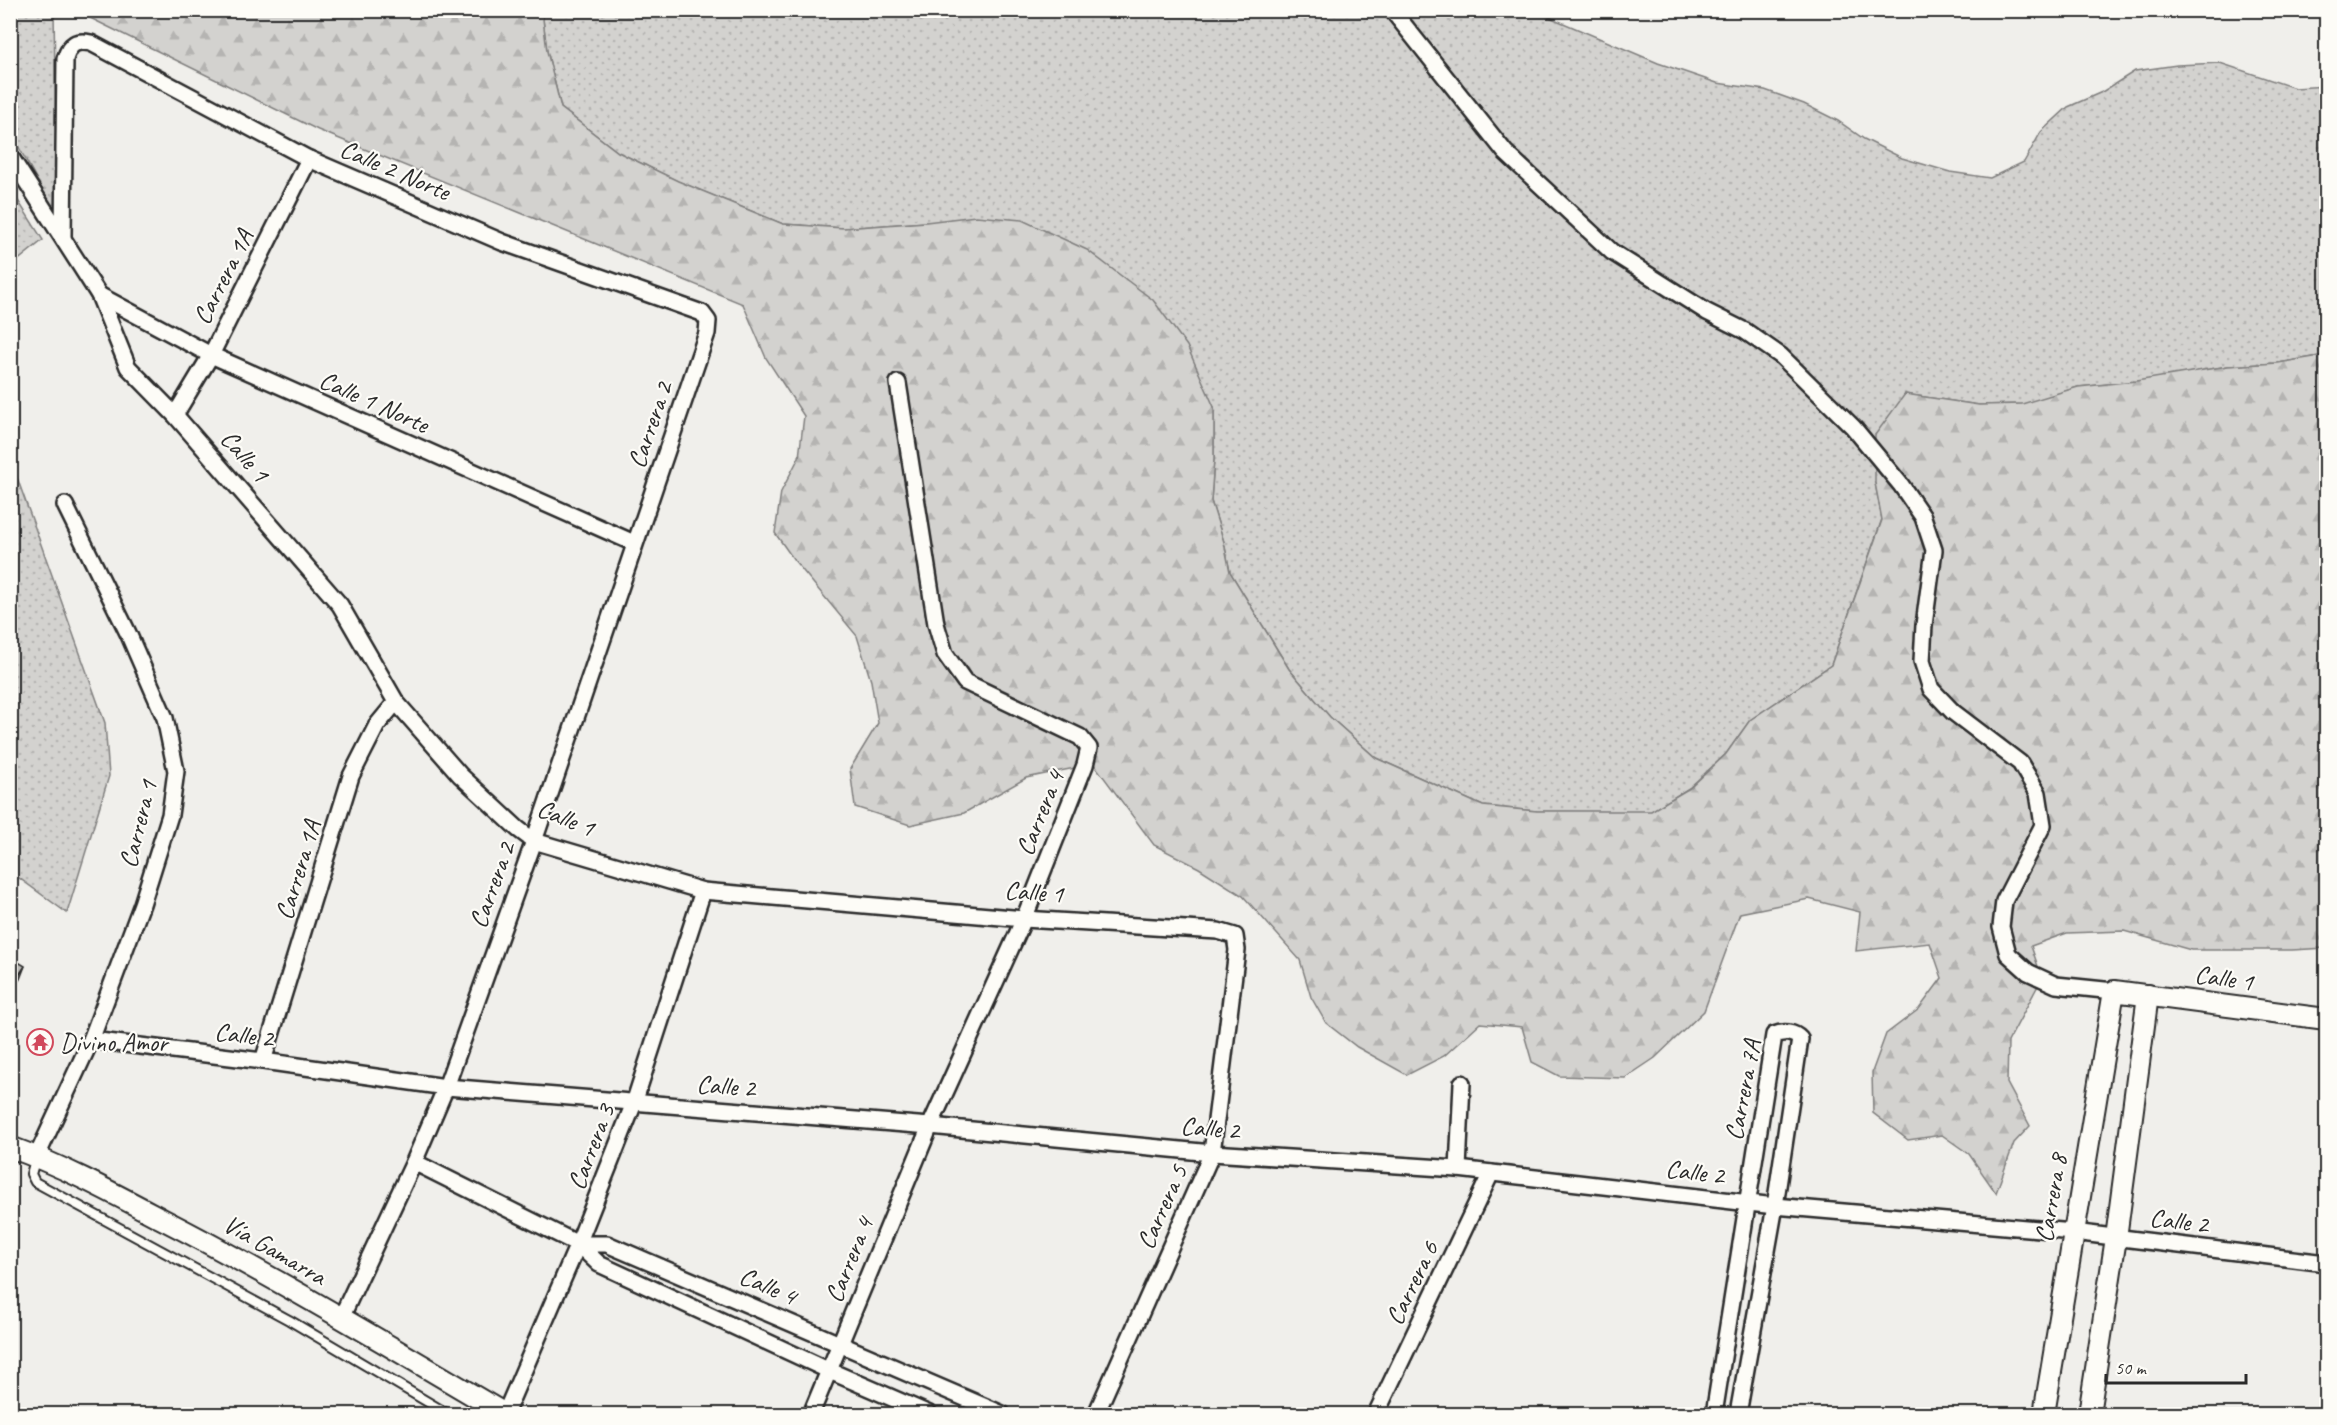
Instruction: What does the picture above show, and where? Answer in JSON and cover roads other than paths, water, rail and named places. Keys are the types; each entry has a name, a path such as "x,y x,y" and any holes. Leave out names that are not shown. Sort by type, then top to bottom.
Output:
{"street":[{"path":"1392,10 1505,152 1612,252 1707,312 1745,331 1781,356 1853,427 1901,485 1923,517 1934,550 1924,625 1922,661 1931,689 1953,712 2020,763 2038,793 2043,825 2004,902 2001,927 2008,954 2028,972 2056,985 2114,991"},
{"name":"Calle 2 Norte","path":"63,236 65,59 72,43 81,41 91,43 309,159 502,242 702,313 708,321"},
{"name":"Calle 1","path":"10,156 99,295 128,367 175,415 340,605 396,702 460,775 534,841 704,891 1024,919 1218,931 1234,936"},
{"name":"Carrera 1A","path":"175,415 211,355 309,159"},
{"name":"Calle 1 Norte","path":"99,295 211,355 634,543"},
{"name":"Carrera 2","path":"341,1318 414,1162 446,1087 534,841 707,333 708,321"},
{"name":"Carrera 4","path":"811,1414 930,1126 1024,919 1085,765 1089,748 1080,737 965,682 945,654 936,624 898,383"},
{"name":"Carrera 1","path":"37,1156 91,1040 149,882 170,815 176,771 165,718 128,633 65,505"},
{"name":"Carrera 1A","path":"263,1061 351,776 377,725 396,702"},
{"name":"Carrera 3","path":"505,1414 579,1244 634,1103 704,891"},
{"name":"Carrera 5","path":"1096,1414 1212,1153 1238,950 1234,936"},
{"name":"Calle 1","path":"2114,991 2326,1019"},
{"name":"Carrera 8","path":"2044,1414 2114,991"},
{"path":"2089,1414 2116,1238 2148,995"},
{"name":"Carrera 7A","path":"1714,1414 1774,1035 1796,1034 1800,1039 1775,1206 1738,1414"},
{"name":"Calle 2","path":"91,1040 446,1087 930,1126 1212,1153 1458,1169 1775,1206 2073,1232 2326,1263"},
{"path":"1458,1169 1461,1083"},
{"name":"Vía Gamarra","path":"10,1147 37,1156 93,1182 225,1251 505,1414"},
{"name":"Calle 4","path":"414,1162 579,1244 599,1264 830,1371 929,1414"},
{"name":"Carrera 6","path":"1376,1414 1491,1173"},
{"name":"Calle 4","path":"579,1244 607,1244 1002,1414"}],"lane":[{"path":"37,1156 31,1174 35,1182 289,1320 448,1414"}],"place":[{"name":"Divino Amor","path":"40,1042"}]}
